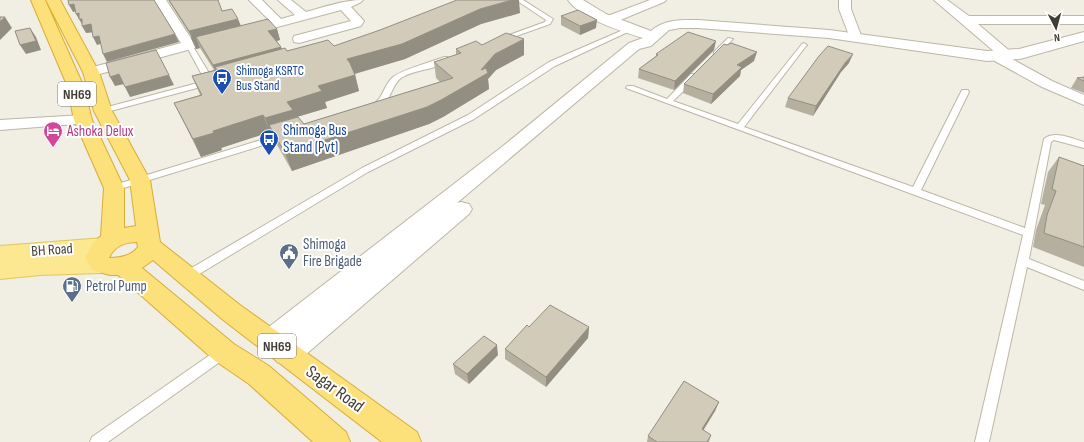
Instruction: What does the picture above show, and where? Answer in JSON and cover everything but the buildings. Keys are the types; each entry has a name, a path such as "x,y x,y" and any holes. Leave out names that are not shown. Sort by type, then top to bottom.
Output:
{"highway":[{"name":"NH69","path":"38,0 76,85 83,120 114,188 110,254 224,352 259,376 335,442"},
{"name":"NH69","path":"53,0 96,81 103,111 140,180 149,242"},
{"path":"110,254 125,235 142,234 149,242"},
{"name":"Sagar Road","path":"149,242 231,312 406,442"}],"main road":[{"name":"BH Road","path":"0,254 110,254"},
{"name":"BH Road","path":"0,270 40,266 110,254"}],"street":[{"path":"160,0 190,45"},
{"path":"255,0 278,23"},
{"path":"284,0 303,16"},
{"path":"316,0 327,9"},
{"path":"91,72 327,9 344,6 357,0"},
{"path":"278,347 650,51 643,36 609,20 575,0"},
{"path":"609,20 660,0"},
{"path":"845,0 844,9 856,38"},
{"path":"940,0 966,20 1002,56 1046,84 1084,101"},
{"path":"299,39 357,24 358,21 344,6"},
{"path":"966,20 1084,20"},
{"path":"643,36 670,26 698,24 829,34 966,54 1002,56 1020,54 1084,36"},
{"path":"0,125 83,120"}],"lane":[{"path":"488,44 548,23 550,19 519,0"},
{"path":"187,276 365,170 471,117 552,64 643,36"},
{"path":"710,60 730,39"},
{"path":"190,45 205,72"},
{"path":"739,128 804,45"},
{"path":"370,109 384,100 392,80 398,76 458,55"},
{"path":"668,102 699,70"},
{"path":"103,111 218,80"},
{"path":"630,88 1029,233"},
{"path":"915,192 965,92"},
{"path":"114,188 296,132"},
{"path":"982,442 1023,261 1047,141 1054,137 1084,145"},
{"path":"1023,261 1084,286"},
{"path":"97,442 224,352"}],"place":[{"name":"Shimoga KSRTC Bus Stand","path":"222,95"},
{"name":"Ashoka Delux","path":"53,148"},
{"name":"Shimoga Bus Stand (Pvt)","path":"269,156"},
{"name":"Shimoga Fire Brigade","path":"289,270"},
{"name":"Petrol Pump","path":"72,303"}]}
